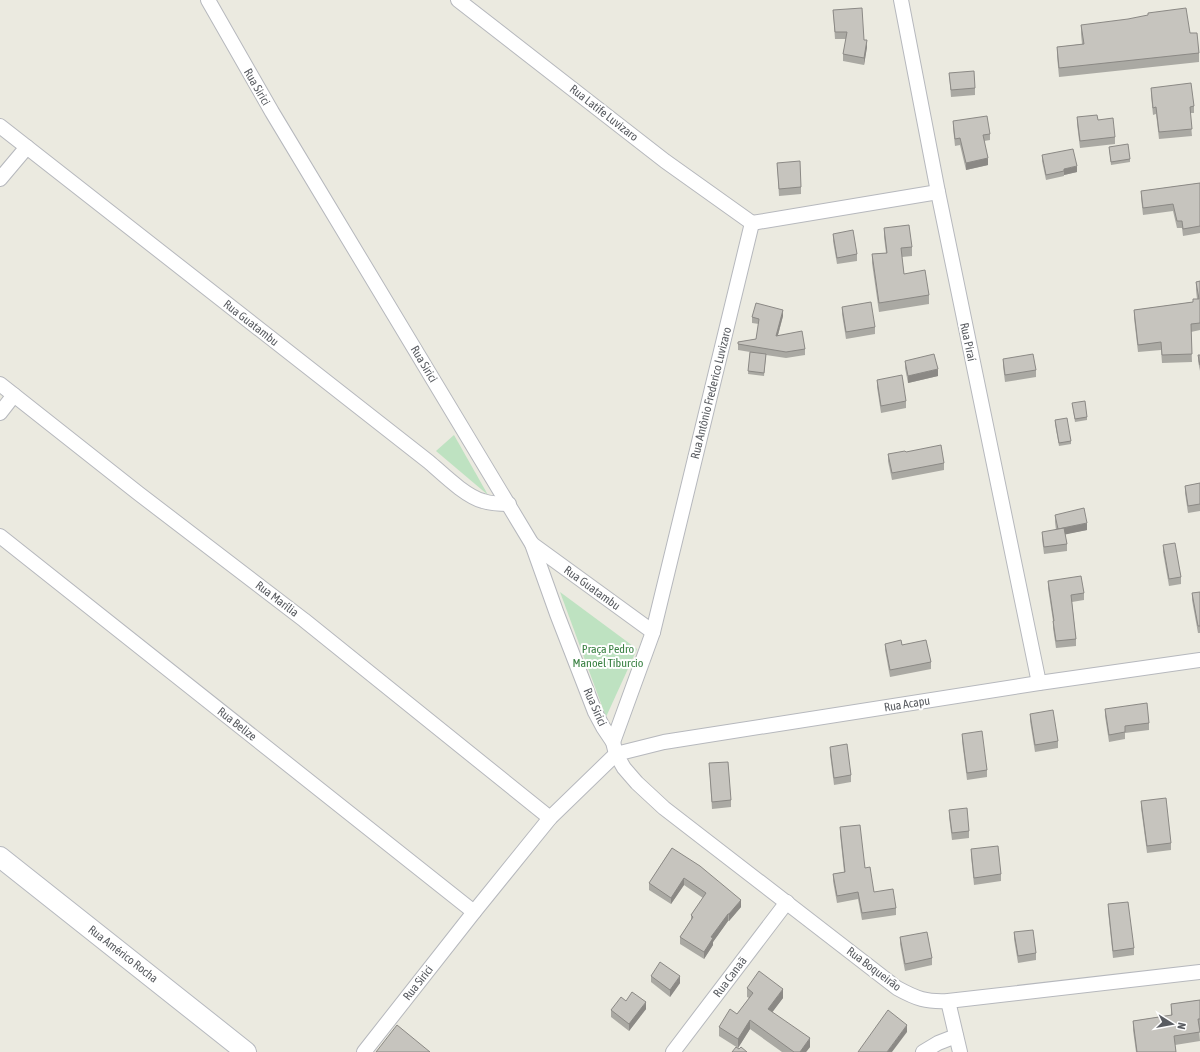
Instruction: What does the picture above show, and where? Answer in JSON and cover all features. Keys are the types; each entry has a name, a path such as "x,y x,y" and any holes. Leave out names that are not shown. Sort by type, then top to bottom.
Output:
{"street":[{"name":"Rua Sirici","path":"208,0 272,112 532,544 557,614 596,712 614,748 550,818 364,1052"},
{"name":"Rua Latife Luvizaro","path":"458,0 665,161 752,223"},
{"name":"Rua Piraí","path":"901,0 938,192 1039,684"},
{"name":"Rua Guatambu","path":"0,126 461,488 481,501 508,504"},
{"path":"0,179 27,147"},
{"path":"752,223 938,192"},
{"name":"Rua Antônio Frederico Luvizaro","path":"614,748 653,632 752,223"},
{"name":"Rua Marília","path":"0,384 138,493 304,620 550,818"},
{"path":"0,413 14,395"},
{"name":"Rua Belize","path":"0,536 474,912"},
{"name":"Rua Guatambu","path":"532,544 653,632"},
{"name":"Rua Acapu","path":"614,748 664,742 1200,660"},
{"name":"Rua Boqueirão","path":"614,748 624,768 656,801 897,988 913,997 930,1001 948,1001 1200,972"},
{"name":"Rua Américo Rocha","path":"0,857 246,1052"},
{"name":"Rua Canaã","path":"673,1052 787,902"},
{"path":"948,1001 960,1052"},
{"path":"923,1052 938,1043 956,1036"}],"green space":[{"path":"454,435 488,495 436,451"},
{"name":"Praça Pedro Manoel Tiburcio","path":"560,592 637,649 606,717"}],"building":[{"path":"862,8 864,40 867,40 864,58 843,54 847,32 835,32 833,10"},
{"path":"1186,8 1190,33 1197,33 1199,53 1059,68 1057,47 1084,44 1081,25 1128,19 1148,15 1148,13"},
{"path":"974,71 975,88 951,90 949,73"},
{"path":"1191,83 1194,106 1190,107 1192,129 1159,132 1156,107 1153,108 1151,88"},
{"path":"1097,115 1098,120 1113,118 1115,137 1080,141 1077,117"},
{"path":"987,116 990,134 983,135 988,158 966,163 960,138 955,139 953,121"},
{"path":"1128,144 1130,159 1111,162 1109,147"},
{"path":"1073,149 1077,166 1046,175 1042,155"},
{"path":"800,161 801,187 779,189 777,163"},
{"path":"1200,183 1200,226 1183,229 1182,221 1177,221 1173,204 1143,208 1141,191"},
{"path":"909,225 912,247 901,248 904,274 925,270 929,295 879,303 872,254 887,253 884,228"},
{"path":"853,230 857,254 837,258 833,234"},
{"path":"1200,281 1200,323 1191,324 1192,354 1162,355 1161,342 1138,345 1134,310 1193,302 1193,299 1199,299 1196,282"},
{"path":"871,302 875,327 846,332 842,307"},
{"path":"756,303 783,310 776,336 802,331 805,349 786,352 738,344 738,342 756,339 759,319 752,317"},
{"path":"750,352 766,354 764,373 748,371"},
{"path":"934,354 938,369 908,376 905,361"},
{"path":"1033,354 1036,370 1005,375 1003,359"},
{"path":"902,375 906,401 881,406 877,380"},
{"path":"1085,401 1087,417 1075,419 1072,403"},
{"path":"1067,418 1071,441 1059,443 1055,420"},
{"path":"941,445 944,463 892,473 888,454"},
{"path":"1200,483 1200,504 1188,506 1185,486"},
{"path":"1084,508 1087,523 1058,529 1055,515"},
{"path":"1064,528 1067,544 1044,547 1042,532"},
{"path":"1175,543 1181,577 1169,579 1163,545"},
{"path":"1081,576 1084,593 1071,595 1076,639 1056,641 1048,581"},
{"path":"1200,592 1200,626 1198,626 1192,593"},
{"path":"901,640 902,645 926,640 931,662 890,670 885,644"},
{"path":"1147,703 1149,723 1125,726 1125,732 1109,735 1105,709"},
{"path":"1053,710 1058,741 1035,745 1030,714"},
{"path":"982,731 987,770 967,773 962,734"},
{"path":"847,744 851,775 834,778 830,747"},
{"path":"728,762 731,800 712,802 709,763"},
{"path":"1166,798 1171,843 1147,846 1141,801"},
{"path":"967,808 969,831 952,833 949,810"},
{"path":"860,825 865,868 870,867 874,892 893,889 896,908 862,913 858,892 837,896 833,874 845,872 840,827"},
{"path":"998,846 1001,874 974,878 971,849"},
{"path":"672,848 700,866 741,900 728,914 711,937 713,938 704,952 680,937 693,917 691,915 706,893 684,878 671,898 649,883"},
{"path":"1128,902 1134,948 1113,951 1108,904"},
{"path":"1033,930 1036,953 1018,956 1014,932"},
{"path":"927,932 932,958 905,964 900,937"},
{"path":"660,962 680,976 670,990 651,976"},
{"path":"759,971 783,989 768,1009 810,1038 800,1052 794,1052 750,1020 738,1039 719,1027 730,1009 737,1014 753,993 747,988"},
{"path":"632,992 646,1002 629,1024 611,1010 621,997 626,1001"},
{"path":"1200,1000 1200,1019 1198,1019 1200,1032 1174,1036 1176,1052 1137,1052 1133,1021 1172,1015 1171,1004"},
{"path":"888,1010 907,1025 887,1052 858,1052"},
{"path":"397,1025 430,1052 376,1052"},
{"path":"736,1047 739,1049 741,1047 747,1052 732,1052"}]}
